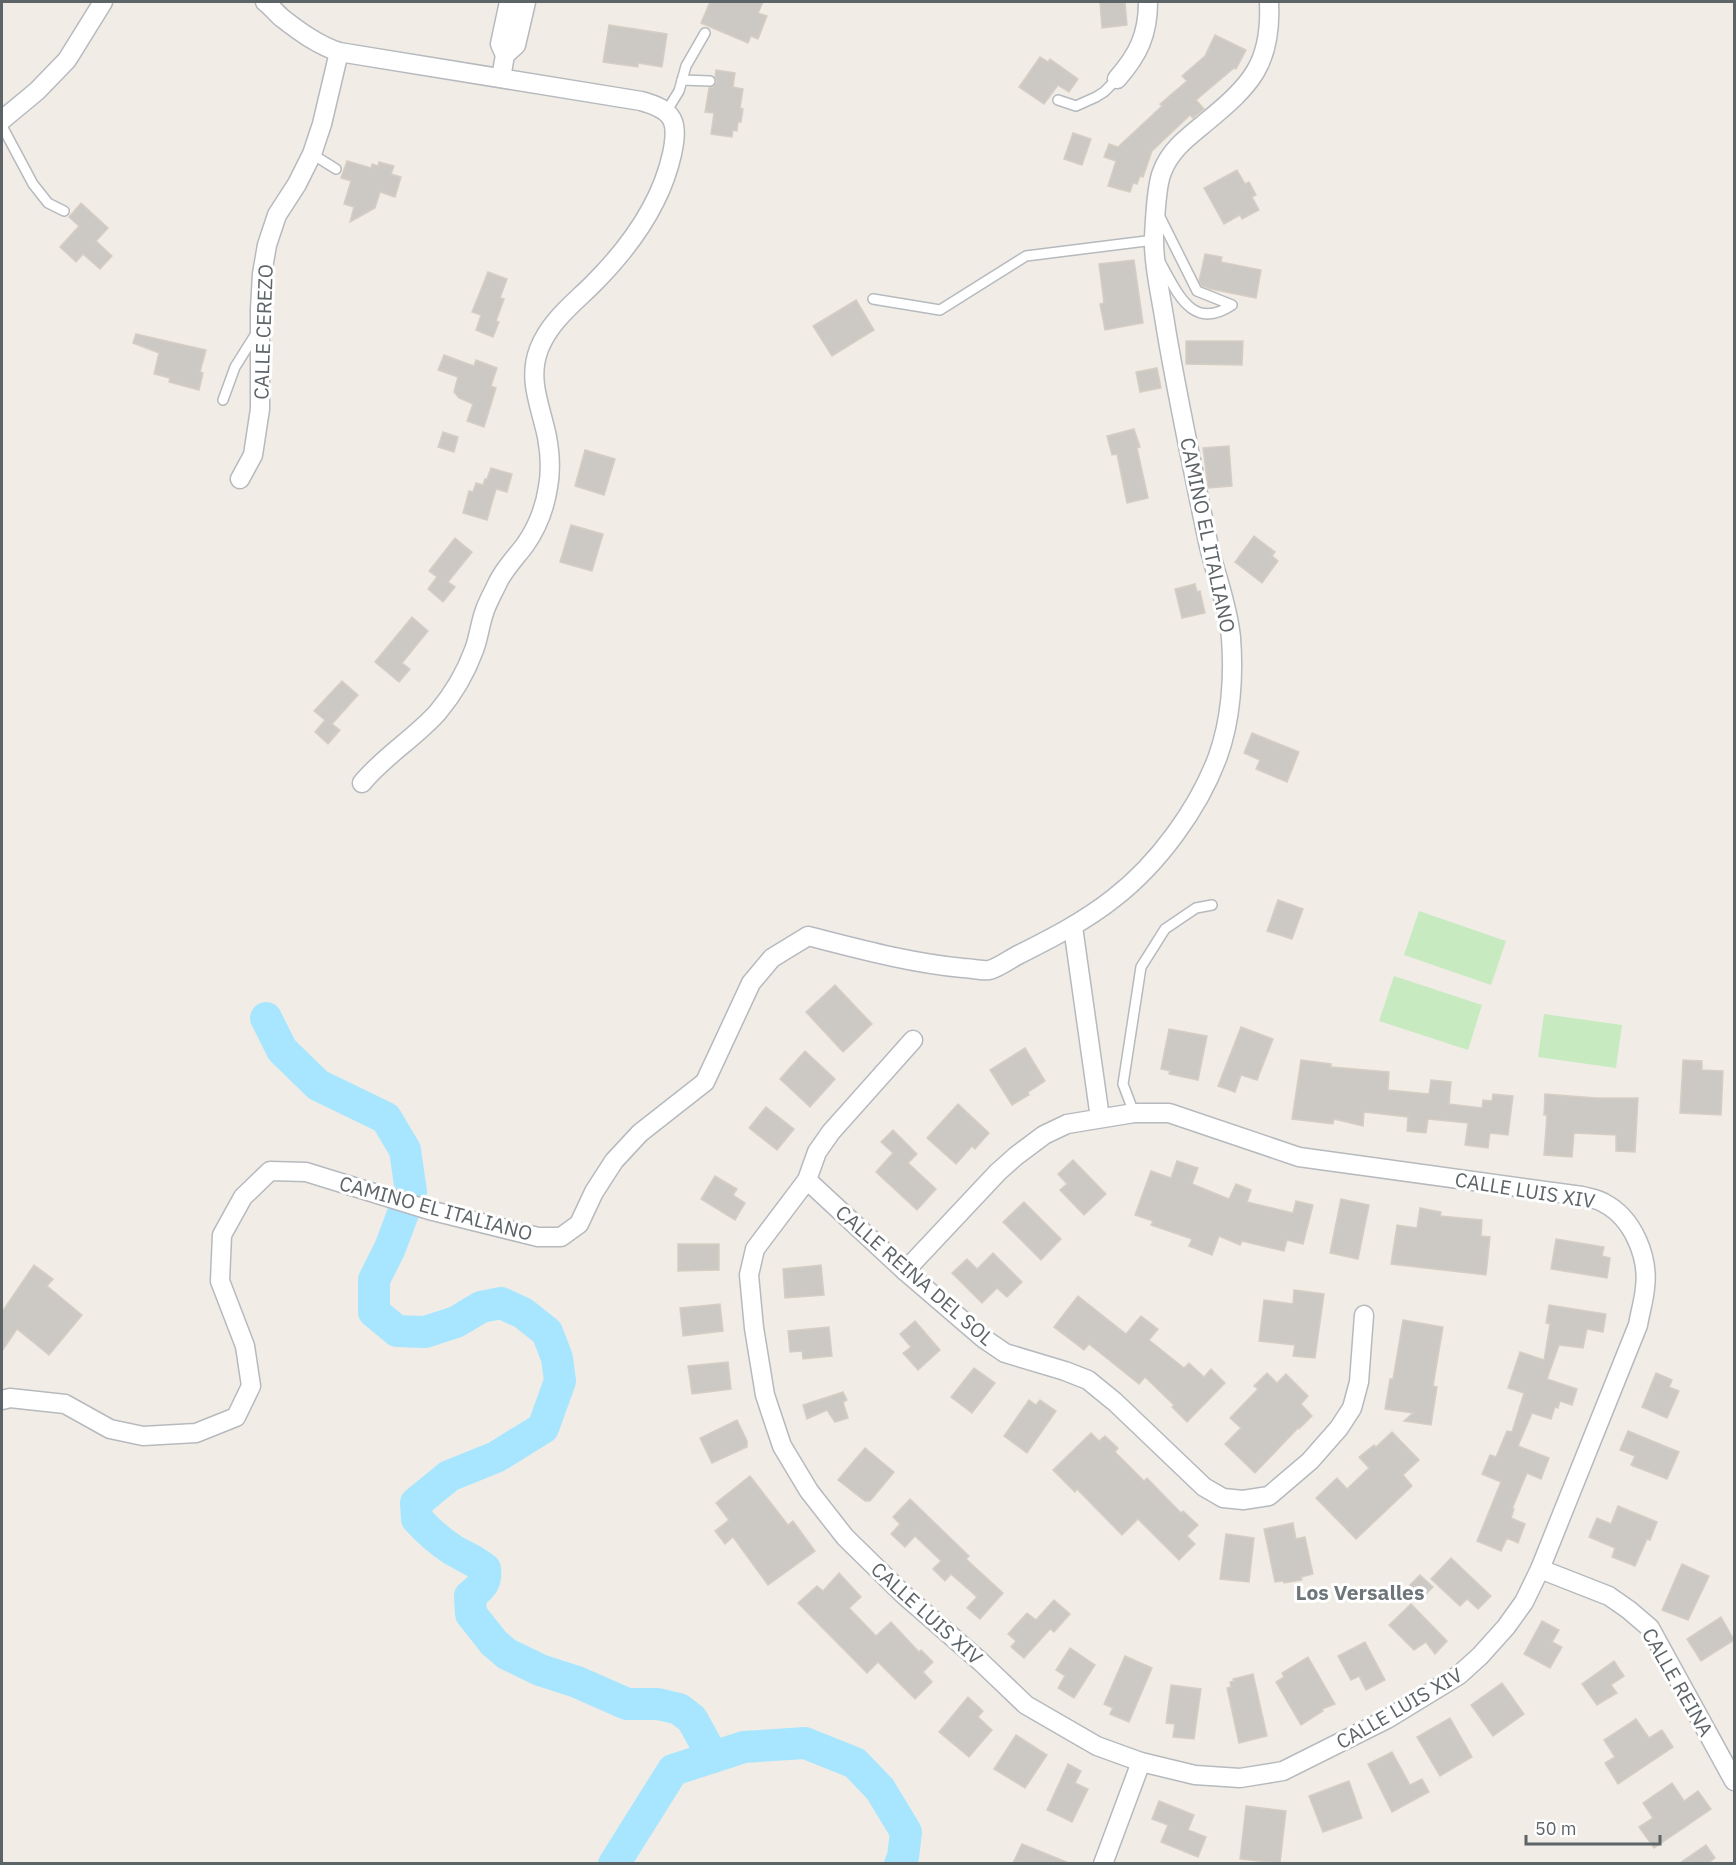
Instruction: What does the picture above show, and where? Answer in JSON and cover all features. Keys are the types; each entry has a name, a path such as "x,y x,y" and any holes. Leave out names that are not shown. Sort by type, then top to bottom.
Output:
{"street":[{"path":"2,120 37,91 67,60 103,2"},
{"path":"265,2 305,35 322,46 339,52 641,101 657,105 674,121 675,135 672,153 664,180 645,219 612,265 556,319 546,333 538,351 534,383 547,438 550,466 549,485 538,522 526,544 499,580 484,610 474,651 452,694 421,729 371,772 362,783"},
{"path":"501,78 505,55 500,44 509,2"},
{"path":"505,55 516,45 526,2"},
{"path":"1117,80 1128,66 1142,40 1148,17 1148,2"},
{"name":"CAMINO EL ITALIANO","path":"2,1400 10,1398 65,1404 110,1429 143,1436 196,1433 236,1417 251,1386 245,1346 220,1281 222,1235 243,1197 270,1171 306,1172 429,1210 538,1237 561,1237 579,1224 594,1192 614,1161 639,1133 705,1082 751,983 772,958 808,936 887,957 941,966 989,970 1073,927 1113,899 1143,872 1180,826 1210,776 1220,753 1230,700 1232,656 1227,610 1209,544 1171,361 1155,247 1161,174 1169,158 1187,136 1230,100 1255,73 1264,55 1269,35 1269,2"},
{"name":"CALLE CEREZO","path":"240,479 253,455 260,409 262,274 267,245 278,215 312,154 322,124 339,52"},
{"path":"1073,927 1100,1118"},
{"name":"CALLE LUIS XIV","path":"905,1271 998,1172 1044,1135 1067,1124 1100,1118 1134,1113 1169,1113 1299,1157 1582,1196 1605,1203 1623,1218 1637,1238 1644,1260 1646,1286 1638,1325 1540,1569 1524,1602 1506,1628 1480,1656 1459,1675 1387,1719 1283,1771 1240,1778 1195,1775 1142,1762 1097,1746 1026,1706 981,1662 903,1594 845,1537 809,1491 782,1446 765,1395 754,1328 749,1275 755,1249 807,1180 817,1152 831,1132 913,1040"},
{"name":"CALLE REINA DEL SOL","path":"807,1180 905,1271 983,1338 1005,1353 1088,1380 1115,1402 1204,1487 1223,1498 1243,1500 1269,1496 1310,1461 1339,1428 1352,1407 1359,1382 1364,1315"},
{"name":"CALLE REINA","path":"1540,1569 1609,1596 1650,1628 1734,1781"},
{"path":"1103,1863 1142,1762"}],"lane":[{"path":"666,112 679,91 686,66 705,33"},
{"path":"682,80 710,81"},
{"path":"1058,100 1076,106 1096,97 1117,80"},
{"path":"2,126 33,184 48,203 64,211"},
{"path":"312,154 336,169"},
{"path":"873,299 940,310 1026,256 1155,247 1177,293 1192,310 1200,314 1212,314 1232,305 1197,291 1157,210"},
{"path":"223,399 235,367 260,328"},
{"path":"1134,1113 1123,1084 1141,967 1166,929 1196,909 1212,905"}],"green space":[{"path":"1419,911 1506,941 1491,985 1404,955"},
{"path":"1394,976 1482,1005 1468,1050 1379,1021"},
{"path":"1544,1014 1622,1025 1616,1068 1538,1057"}],"building":[{"path":"710,2 763,2 758,13 767,16 758,39 751,36 748,43 701,23"},
{"path":"1100,2 1125,2 1127,25 1102,28"},
{"path":"609,25 667,34 662,67 638,63 638,67 603,62"},
{"path":"1215,35 1246,50 1236,69 1234,68 1196,100 1204,109 1193,118 1190,115 1152,151 1143,177 1140,176 1137,184 1133,183 1130,192 1108,186 1116,161 1104,157 1109,144 1118,147 1162,106 1160,104 1187,81 1182,76 1205,56"},
{"path":"1040,57 1048,62 1050,59 1078,79 1069,92 1058,85 1044,104 1019,87"},
{"path":"716,70 735,73 733,87 743,89 740,108 743,109 741,122 738,122 737,131 733,130 732,137 711,134 714,113 705,112 709,88 717,82"},
{"path":"1073,133 1091,139 1082,165 1064,159"},
{"path":"347,161 371,168 372,164 378,166 379,162 394,166 391,174 401,177 395,197 380,192 375,208 350,222 354,207 344,204 351,181 341,178"},
{"path":"1237,170 1245,184 1249,182 1256,195 1252,197 1259,210 1242,219 1240,215 1224,224 1204,188"},
{"path":"81,203 108,228 96,241 112,256 100,269 83,254 76,262 60,247 79,226 69,217"},
{"path":"1205,254 1222,257 1221,262 1261,270 1256,298 1202,286 1199,281"},
{"path":"1134,260 1143,323 1105,330 1100,304 1104,303 1099,264"},
{"path":"488,272 507,279 500,298 504,299 493,337 476,330 481,315 472,312"},
{"path":"856,300 874,330 832,356 813,326"},
{"path":"136,334 206,350 200,372 203,373 199,390 169,382 170,378 154,374 159,353 133,343"},
{"path":"1186,341 1243,341 1242,365 1186,364"},
{"path":"444,355 474,366 476,360 497,368 491,386 496,388 484,427 467,421 473,404 459,398 454,392 458,377 438,370"},
{"path":"1157,368 1161,388 1140,392 1136,372"},
{"path":"1134,429 1140,447 1137,448 1148,498 1127,503 1117,454 1112,455 1107,436"},
{"path":"443,432 458,437 454,452 438,447"},
{"path":"1229,446 1232,486 1208,488 1203,448"},
{"path":"585,450 615,459 604,495 575,486"},
{"path":"491,468 512,474 507,492 496,489 487,520 463,513 469,491 473,492 476,483 483,485"},
{"path":"571,525 603,534 592,571 560,562"},
{"path":"1254,536 1275,552 1272,556 1278,561 1262,583 1235,562"},
{"path":"455,538 472,552 448,582 455,587 443,602 428,589 437,577 429,571"},
{"path":"1195,584 1197,592 1200,591 1205,613 1182,618 1175,589"},
{"path":"412,617 428,631 402,663 410,669 399,682 375,662"},
{"path":"342,681 358,695 332,724 340,730 328,744 315,732 325,720 314,711"},
{"path":"1252,733 1299,752 1287,782 1256,769 1260,760 1244,753"},
{"path":"1278,900 1303,909 1292,939 1267,931"},
{"path":"835,985 872,1024 843,1052 806,1012"},
{"path":"1241,1027 1273,1039 1257,1080 1241,1075 1235,1092 1218,1086"},
{"path":"1169,1029 1207,1036 1198,1080 1169,1074 1170,1071 1161,1069"},
{"path":"1025,1048 1045,1081 1028,1092 1029,1095 1012,1105 990,1070"},
{"path":"805,1051 835,1079 810,1107 780,1079"},
{"path":"1301,1060 1331,1064 1331,1067 1389,1072 1388,1090 1429,1094 1431,1080 1451,1082 1449,1104 1482,1108 1483,1100 1492,1101 1493,1094 1513,1096 1508,1135 1490,1133 1488,1148 1465,1145 1468,1123 1428,1119 1426,1133 1407,1131 1408,1117 1364,1112 1363,1126 1334,1119 1333,1124 1292,1119"},
{"path":"1683,1060 1702,1061 1702,1070 1723,1071 1721,1115 1680,1113"},
{"path":"1545,1094 1596,1098 1638,1098 1635,1152 1616,1151 1616,1135 1574,1133 1572,1157 1544,1155 1547,1115 1544,1115"},
{"path":"958,1104 989,1133 975,1149 972,1146 956,1164 927,1138"},
{"path":"766,1107 794,1129 777,1150 749,1128"},
{"path":"893,1130 917,1154 908,1163 936,1189 917,1210 876,1172 893,1153 881,1142"},
{"path":"1073,1160 1106,1194 1084,1215 1060,1190 1067,1184 1058,1174"},
{"path":"1177,1161 1198,1168 1192,1184 1229,1199 1236,1184 1251,1190 1247,1202 1293,1213 1296,1201 1313,1205 1303,1244 1287,1240 1284,1251 1242,1241 1240,1245 1219,1236 1212,1255 1189,1246 1192,1239 1151,1225 1153,1221 1135,1215 1151,1171 1171,1178"},
{"path":"715,1176 737,1189 733,1195 745,1203 735,1220 701,1199"},
{"path":"1341,1199 1369,1205 1358,1259 1330,1253"},
{"path":"1024,1202 1061,1239 1041,1260 1003,1222"},
{"path":"1420,1208 1441,1212 1440,1216 1482,1220 1481,1236 1490,1237 1486,1275 1391,1264 1397,1225 1417,1228"},
{"path":"1556,1239 1604,1247 1602,1256 1610,1258 1607,1278 1551,1269"},
{"path":"678,1244 719,1244 719,1270 678,1271"},
{"path":"993,1253 1022,1282 1007,1297 997,1288 982,1303 952,1273 967,1259 977,1269"},
{"path":"34,1265 53,1279 47,1286 82,1315 49,1355 17,1329 2,1351 2,1312"},
{"path":"821,1265 824,1295 785,1298 783,1269"},
{"path":"1294,1290 1324,1294 1315,1358 1293,1356 1295,1345 1259,1341 1264,1300 1293,1304"},
{"path":"1078,1296 1126,1334 1141,1316 1158,1329 1149,1340 1184,1368 1189,1363 1204,1377 1211,1369 1225,1383 1187,1422 1172,1407 1174,1405 1145,1377 1139,1384 1089,1344 1084,1350 1054,1327"},
{"path":"720,1304 723,1331 683,1336 680,1308"},
{"path":"1549,1305 1606,1314 1603,1332 1587,1329 1583,1348 1559,1345 1547,1379 1577,1389 1572,1405 1560,1401 1551,1419 1532,1413 1518,1446 1549,1458 1541,1479 1527,1473 1512,1509 1514,1509 1511,1518 1525,1524 1518,1543 1507,1538 1501,1551 1477,1541 1501,1482 1482,1474 1490,1455 1496,1457 1507,1431 1512,1432 1524,1393 1508,1388 1520,1352 1544,1360 1550,1324 1546,1323"},
{"path":"1403,1320 1443,1327 1433,1386 1437,1387 1431,1425 1404,1421 1413,1413 1385,1409 1390,1379 1393,1379"},
{"path":"915,1321 940,1350 918,1370 903,1353 911,1347 900,1334"},
{"path":"829,1327 832,1356 803,1359 802,1351 790,1352 788,1331"},
{"path":"728,1362 731,1389 692,1394 688,1366"},
{"path":"974,1368 995,1383 972,1413 951,1397"},
{"path":"1267,1373 1277,1383 1286,1374 1308,1396 1301,1404 1312,1416 1255,1473 1225,1444 1241,1428 1230,1418 1258,1389 1254,1386"},
{"path":"1656,1373 1672,1380 1669,1387 1679,1391 1667,1418 1642,1407"},
{"path":"843,1392 847,1400 843,1402 848,1418 835,1422 827,1410 807,1419 803,1405"},
{"path":"1029,1400 1036,1405 1040,1400 1056,1411 1027,1453 1004,1436"},
{"path":"737,1420 747,1441 747,1447 712,1463 700,1438"},
{"path":"1628,1431 1679,1452 1667,1479 1631,1465 1635,1456 1620,1450"},
{"path":"1392,1432 1419,1460 1403,1475 1412,1486 1356,1539 1316,1498 1337,1478 1347,1489 1369,1468 1359,1457 1374,1445 1376,1447"},
{"path":"1091,1433 1099,1441 1105,1436 1118,1448 1115,1452 1144,1481 1147,1478 1181,1513 1183,1511 1198,1525 1187,1536 1195,1544 1179,1560 1138,1519 1122,1535 1077,1489 1075,1492 1053,1470"},
{"path":"865,1448 894,1472 870,1501 865,1501 838,1480"},
{"path":"750,1476 788,1525 793,1521 815,1551 768,1585 733,1537 725,1544 715,1531 729,1520 716,1503"},
{"path":"910,1499 969,1556 966,1559 1003,1593 980,1619 967,1608 977,1597 951,1574 945,1581 933,1569 941,1561 915,1536 905,1547 891,1534 900,1524 893,1517"},
{"path":"1618,1506 1657,1522 1635,1566 1612,1557 1615,1548 1589,1537 1597,1518 1611,1524"},
{"path":"1293,1523 1296,1539 1305,1537 1313,1574 1301,1577 1302,1580 1275,1582 1264,1529"},
{"path":"1226,1534 1254,1538 1249,1582 1220,1579"},
{"path":"1451,1558 1491,1596 1478,1609 1467,1599 1460,1606 1431,1579"},
{"path":"1682,1564 1709,1576 1688,1620 1662,1610"},
{"path":"839,1573 861,1597 849,1608 876,1636 891,1622 919,1652 921,1650 933,1662 923,1672 932,1682 915,1699 878,1662 867,1673 798,1603 817,1586 823,1591"},
{"path":"1420,1575 1433,1587 1423,1597 1410,1585"},
{"path":"1054,1600 1070,1614 1054,1632 1050,1629 1024,1658 1011,1647 1016,1641 1008,1634 1027,1613 1036,1620"},
{"path":"1411,1604 1447,1641 1435,1654 1426,1642 1414,1650 1389,1625"},
{"path":"1721,1617 1734,1640 1701,1661 1687,1639"},
{"path":"1542,1621 1559,1630 1552,1642 1562,1647 1550,1668 1524,1654"},
{"path":"1365,1642 1385,1680 1366,1690 1359,1676 1351,1680 1338,1656"},
{"path":"1070,1648 1095,1665 1074,1698 1058,1688 1065,1676 1056,1670"},
{"path":"1125,1656 1152,1668 1129,1722 1110,1714 1113,1708 1104,1704"},
{"path":"1308,1657 1335,1704 1322,1709 1323,1711 1301,1725 1276,1682 1284,1677 1282,1673"},
{"path":"1614,1661 1624,1676 1611,1685 1617,1693 1597,1705 1582,1684"},
{"path":"1253,1674 1267,1736 1239,1743 1227,1688 1231,1687 1230,1682 1234,1681 1233,1679"},
{"path":"1502,1683 1524,1714 1493,1736 1471,1705"},
{"path":"1171,1685 1201,1689 1194,1739 1173,1737 1175,1724 1166,1723"},
{"path":"968,1697 983,1711 978,1717 992,1730 969,1757 939,1732"},
{"path":"1450,1718 1472,1757 1440,1776 1417,1737"},
{"path":"1636,1719 1649,1738 1662,1730 1673,1747 1618,1784 1605,1763 1615,1757 1604,1740"},
{"path":"1016,1735 1047,1755 1025,1788 994,1769"},
{"path":"1392,1752 1410,1785 1422,1779 1429,1792 1392,1812 1368,1764"},
{"path":"1068,1764 1081,1771 1075,1783 1088,1789 1072,1822 1047,1810"},
{"path":"1349,1781 1362,1818 1323,1832 1309,1796"},
{"path":"1672,1783 1684,1801 1698,1791 1711,1809 1654,1848 1639,1827 1653,1818 1643,1803"},
{"path":"1159,1801 1194,1815 1188,1830 1206,1837 1198,1857 1161,1842 1168,1825 1152,1819"},
{"path":"1246,1806 1286,1811 1280,1863 1240,1859"},
{"path":"1022,1844 1069,1863 1013,1863"},
{"path":"1706,1845 1715,1858 1708,1863 1680,1863"}],"waterway":[{"path":"266,1018 282,1050 318,1085 386,1118 405,1150 411,1192 390,1248 374,1280 374,1312 397,1331 425,1332 456,1322 481,1307 501,1303 523,1313 547,1332 557,1358 560,1381 543,1428 496,1457 449,1476 416,1503 417,1519 430,1532 448,1547 485,1569 484,1582 470,1596 471,1614 494,1643 507,1654 540,1670 577,1682 627,1704 658,1704 679,1709 692,1719 713,1757"},
{"path":"614,1864 673,1770 744,1747 805,1743 855,1763 880,1789 906,1832 900,1864"}],"district":[{"name":"Los Versalles","path":"1360,1592"}]}
